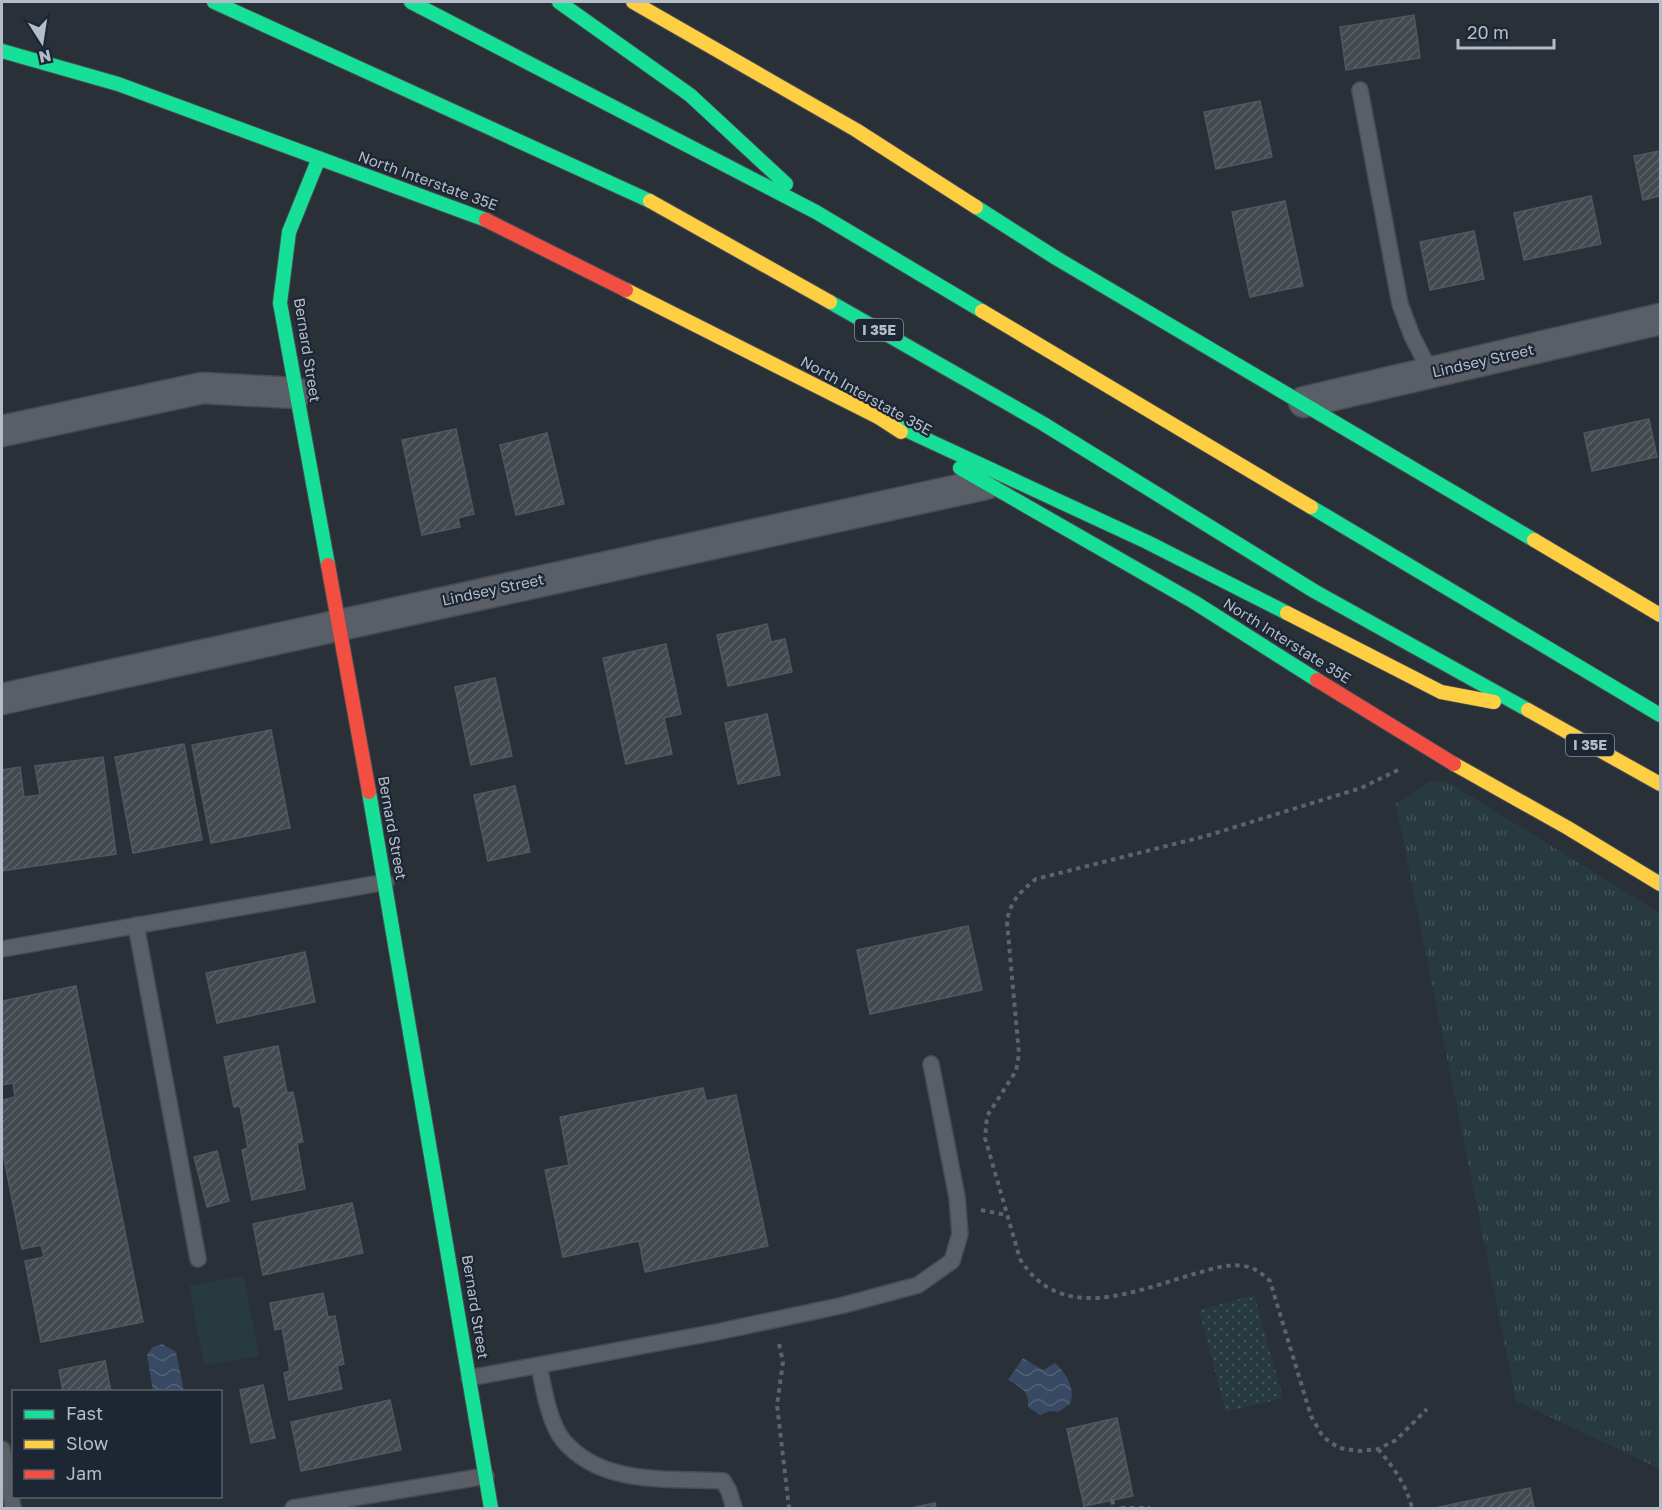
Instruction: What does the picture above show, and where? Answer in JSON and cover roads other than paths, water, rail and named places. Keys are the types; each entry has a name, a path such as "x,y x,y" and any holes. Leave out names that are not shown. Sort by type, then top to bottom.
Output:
{"main road":[{"name":"I 35E","path":"214,2 620,185 692,223 1042,423 1314,591 1660,784"},
{"path":"411,2 816,212 1660,715"},
{"path":"559,2 690,95 816,212"},
{"path":"633,2 856,130 1056,258 1305,402 1660,615"},
{"name":"North Interstate 35E","path":"2,51 118,84 495,223 878,417 986,484 1194,602 1434,753 1568,828 1660,884"},
{"name":"Bernard Street","path":"319,158 289,232 280,303 440,1188 491,1509"},
{"path":"878,417 1147,542 1441,692 1519,706"}],"street":[{"name":"Lindsey Street","path":"1305,402 1660,319"},
{"path":"2,431 202,388 296,393"},
{"name":"Lindsey Street","path":"2,699 986,484"}],"lane":[{"path":"1360,90 1400,304 1412,336 1431,373"},
{"path":"2,949 386,882"},
{"path":"136,925 198,1259"},
{"path":"469,1378 774,1320 844,1305 918,1285 952,1261 960,1234 957,1197 932,1064"},
{"path":"539,1365 550,1410 562,1439 598,1468 620,1475 723,1481 729,1491 734,1509"},
{"path":"2,1455 13,1509"},
{"path":"293,1509 486,1476"}],"water":[{"path":"162,1344 176,1352 184,1390 153,1390 147,1355 153,1347"},
{"path":"1023,1358 1043,1370 1055,1363 1069,1381 1072,1392 1070,1404 1058,1412 1050,1411 1040,1415 1028,1407 1026,1393 1008,1380"}]}
